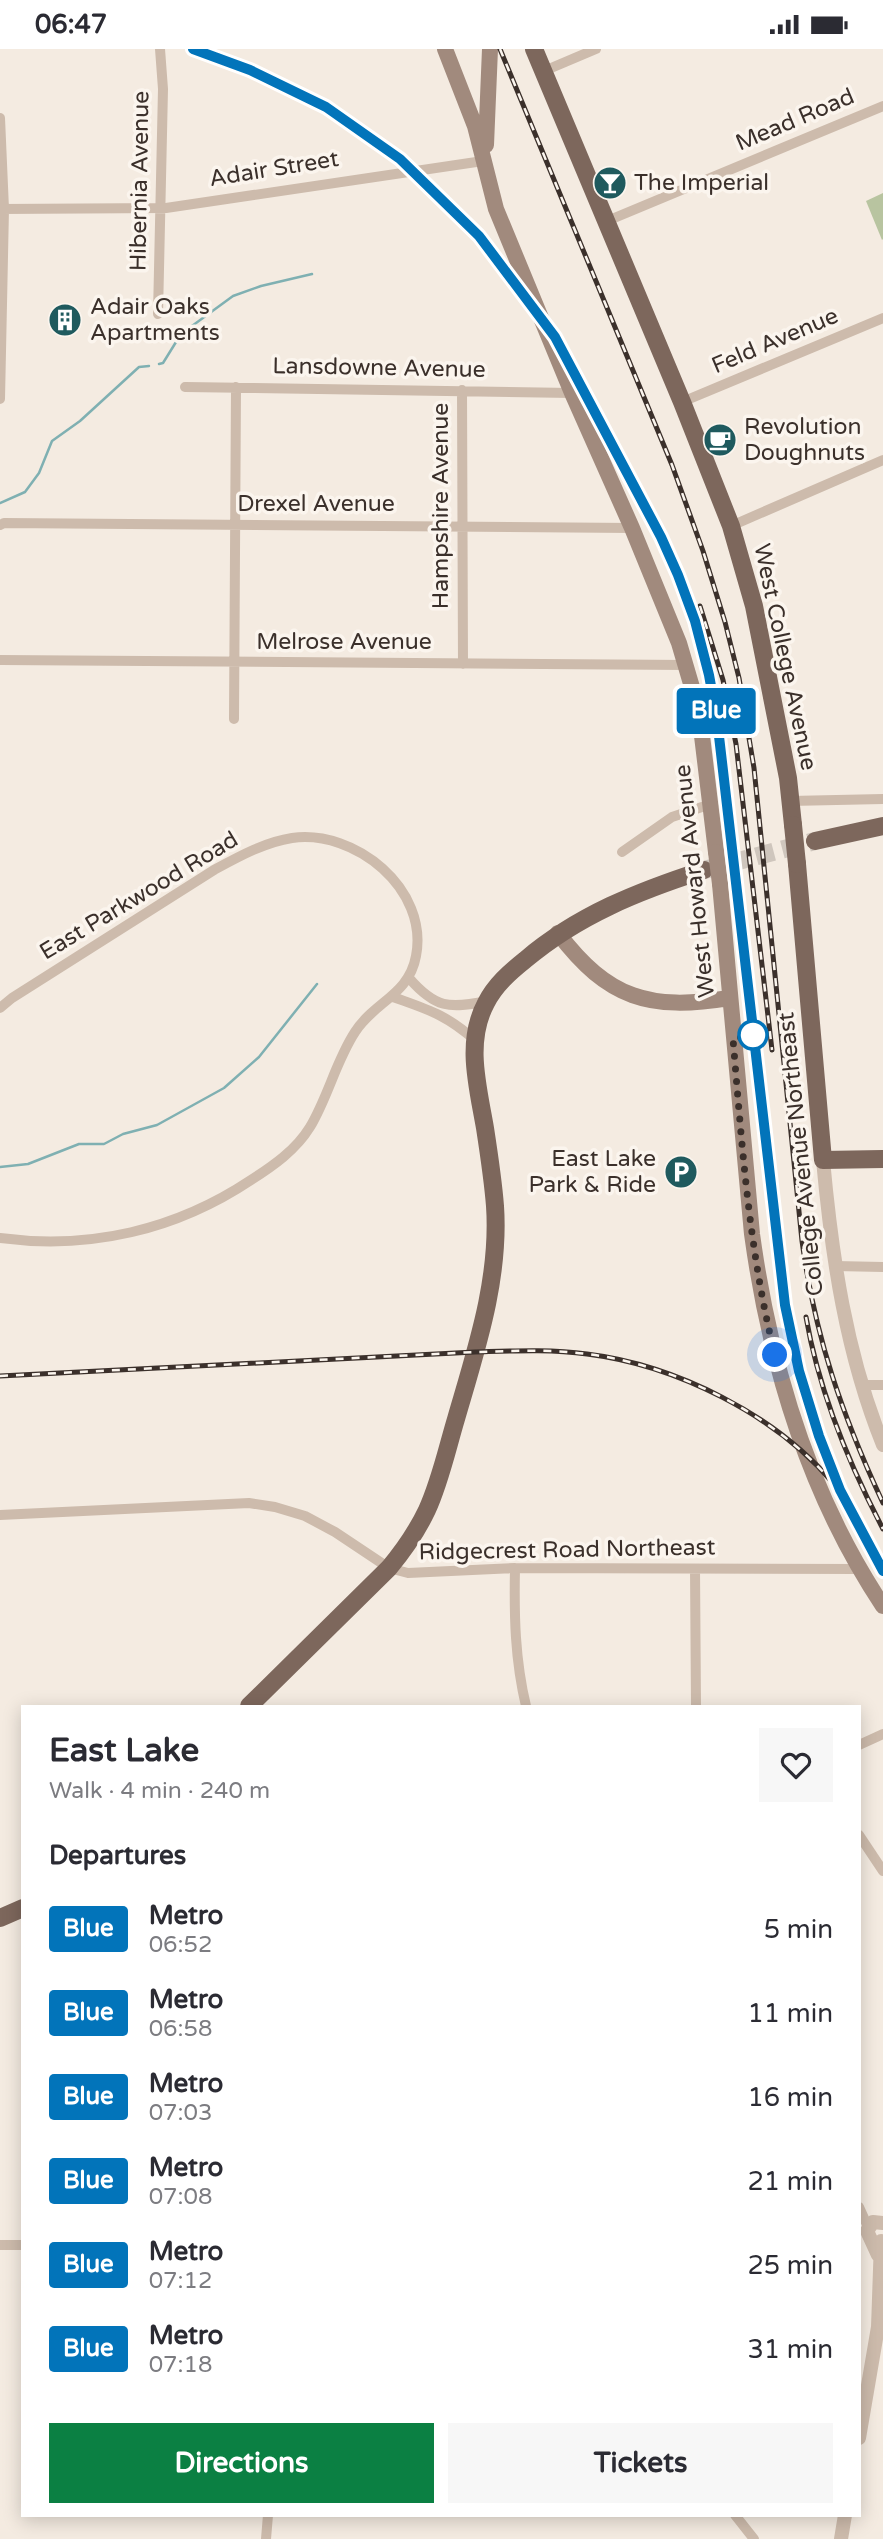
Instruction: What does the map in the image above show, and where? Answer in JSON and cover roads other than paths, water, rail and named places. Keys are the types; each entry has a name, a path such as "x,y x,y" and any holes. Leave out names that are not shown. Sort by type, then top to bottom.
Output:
{"main road":[{"name":"West Howard Avenue","path":"445,49 467,104 496,209 687,664 699,711 711,804 743,1161 758,1282 781,1375 805,1455 835,1524 883,1607"},
{"path":"484,161 490,49"},
{"name":"West College Avenue","path":"534,49 682,403 730,526 752,600 790,801 809,978"},
{"path":"467,104 480,104 488,92"},
{"path":"815,841 883,826"},
{"path":"250,1705 389,1568 407,1545 431,1501 475,1352 491,1280 495,1210 491,1167 475,1070 475,1040 487,1001 510,972 558,933 640,891 704,870"},
{"path":"558,933 591,971 628,994 666,1004 689,1004 729,998"},
{"name":"College Avenue Northeast","path":"809,978 823,1160"},
{"path":"823,1160 883,1159"},
{"path":"0,1918 21,1909"}],"street":[{"name":"Hibernia Avenue","path":"158,314 163,89 160,49"},
{"path":"544,71 596,49"},
{"name":"Mead Road","path":"607,221 883,106"},
{"path":"0,118 0,399"},
{"name":"Adair Street","path":"2,209 162,209 484,161"},
{"name":"Feld Avenue","path":"682,403 883,318"},
{"name":"Lansdowne Avenue","path":"185,387 572,393"},
{"path":"234,719 236,387"},
{"name":"Hampshire Avenue","path":"462,390 463,664"},
{"path":"730,526 883,460"},
{"name":"Drexel Avenue","path":"0,525 236,524 632,528"},
{"name":"Melrose Avenue","path":"0,660 687,664"},
{"path":"790,801 883,799"},
{"path":"622,852 672,817 711,804"},
{"name":"East Parkwood Road","path":"0,1007 214,870 245,854 293,838 337,842 364,853 391,876 409,905 417,935 416,956 409,978"},
{"path":"0,1238 56,1243 120,1236 176,1220 228,1195 277,1162 302,1138 323,1102 357,1029 375,1008 393,997 409,978 421,993 439,1004 464,1006 487,1001"},
{"path":"393,997 431,1009 458,1025 475,1040"},
{"name":"College Avenue Northeast","path":"823,1160 835,1266 848,1336 883,1445"},
{"path":"835,1266 883,1267"},
{"path":"862,1385 883,1385"},
{"name":"Ridgecrest Road Northeast","path":"0,1515 249,1503 304,1516 335,1532 389,1568 408,1573 515,1568 859,1569"},
{"path":"515,1568 514,1626 519,1677 526,1705"},
{"path":"695,1569 696,1705"},
{"path":"861,1744 883,1734"},
{"path":"861,1838 883,1871"},
{"path":"861,2211 877,2241"},
{"path":"861,2426 881,2311 877,2241 873,2223 883,2223"},
{"path":"0,2245 21,2245"},
{"path":"266,2539 268,2517"},
{"path":"737,2517 754,2539"},
{"path":"841,2539 845,2517"}],"waterway":[{"path":"159,364 163,363 181,334 233,296 261,286 312,274"},
{"path":"0,503 25,492 39,473 52,441 80,421 139,367 149,366"},
{"path":"0,1167 28,1164 79,1144 104,1144 123,1134 157,1125 224,1088 259,1057 317,984"}],"tunnel":[{"path":"704,870 815,841"}],"railway":[{"path":"500,49 672,465 725,622 739,678 754,768 802,1241 814,1310 843,1407 883,1503"},
{"path":"638,493 682,589 713,691 785,1305 799,1371 819,1436 840,1490 883,1571"},
{"path":"700,606 723,680 736,744 772,1050"},
{"path":"806,1317 836,1426 883,1529"},
{"path":"0,1376 475,1352 573,1352 655,1369 722,1397 783,1436 810,1458 833,1483"}],"metro line":[{"name":"Blue","path":"193,49 250,70 326,107 400,159 479,236 555,337 667,550 699,634 713,691 785,1305 807,1402 819,1436 840,1490 883,1571"}],"place":[{"name":"The Imperial","path":"610,183"},
{"name":"Adair Oaks Apartments","path":"65,320"},
{"name":"Revolution Doughnuts","path":"720,440"},
{"name":"East Lake Park & Ride","path":"681,1172"}]}
